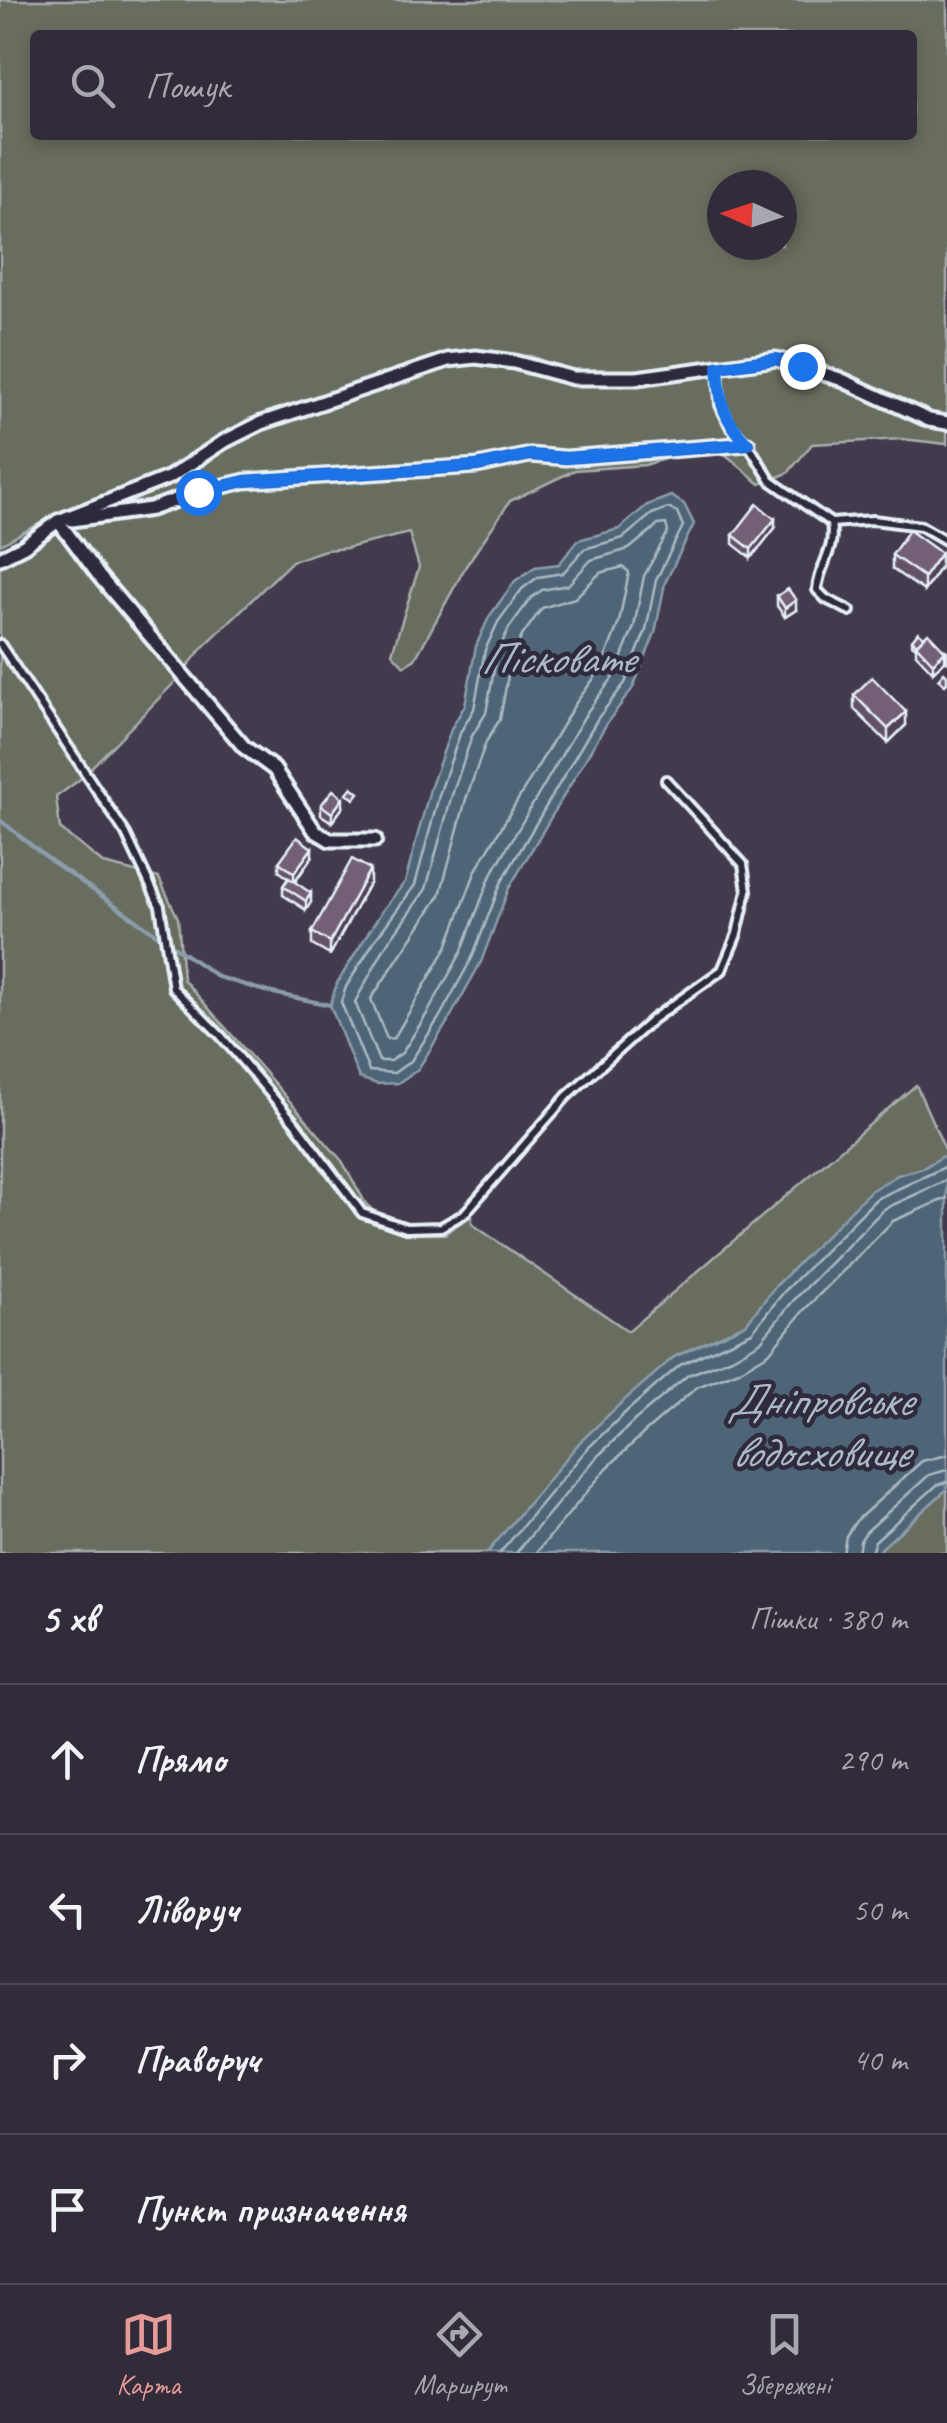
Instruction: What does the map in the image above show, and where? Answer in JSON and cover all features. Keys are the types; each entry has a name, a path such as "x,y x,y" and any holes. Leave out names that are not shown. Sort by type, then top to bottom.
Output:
{"street":[{"path":"0,558 58,521 170,477 223,442 261,424 448,360 476,357 514,362 573,378 637,378 776,359 840,379 898,408 947,423"},
{"path":"58,521 151,510 198,492 245,481 459,468 530,455 566,458 748,444"},
{"path":"58,521 99,576 244,747 274,768 315,831 330,840 375,840"}],"lane":[{"path":"718,367 720,404 730,426 748,444 770,481 831,522 874,520 921,526 947,541"},
{"path":"831,522 834,539 818,577 817,590 826,600 850,611"},
{"path":"0,644 126,834 160,906 173,988 221,1036 296,1123 362,1212 406,1228 441,1227 464,1214 567,1096 653,1019 722,970 737,934 747,891 743,864 666,780"}],"green space":[{"path":"0,0 947,0 947,418 934,416 861,380 788,354 756,354 665,369 572,373 531,356 448,354 248,419 164,473 70,507 0,545"},
{"path":"478,361 522,368 571,383 778,365 840,385 896,414 947,427 947,444 902,439 812,444 788,473 760,484 724,453 690,451 645,465 575,470 510,501 466,566 415,659 404,666 392,653 419,567 409,533 325,550 292,561 203,647 175,682 79,780 56,797 60,829 104,864 159,878 178,918 183,979 342,1161 366,1204 394,1230 405,1234 445,1234 472,1213 472,1224 628,1331 916,1085 947,1154 923,1168 898,1175 843,1219 775,1287 746,1324 674,1357 580,1442 487,1553 0,1553 0,567 56,534 170,482 250,433 449,364"},
{"path":"947,1489 947,1553 876,1553"}],"water":[{"name":"Пісковате","path":"671,496 684,504 694,524 665,583 655,633 633,688 607,723 509,888 481,962 418,1069 398,1083 377,1084 359,1078 330,1005 337,983 405,882 430,789 452,727 465,705 476,646 489,617 515,581 535,567 559,564 578,540 619,529 647,505"},
{"name":"Дніпровське водосховище","path":"947,1154 947,1489 876,1553 487,1553 580,1442 674,1357 746,1324 775,1287 870,1191"}],"building":[{"path":"757,504 775,519 751,549 733,535"},
{"path":"909,530 941,553 924,577 892,555"},
{"path":"788,589 796,600 785,608 777,596"},
{"path":"918,632 924,637 917,644 912,640"},
{"path":"928,633 945,651 933,663 916,645"},
{"path":"944,672 947,675 945,685 938,679"},
{"path":"872,677 906,712 888,729 854,695"},
{"path":"352,787 359,793 354,799 347,793"},
{"path":"333,790 343,798 332,813 321,805"},
{"path":"297,837 312,848 294,873 279,862"},
{"path":"352,859 370,869 330,942 312,932"},
{"path":"289,878 311,893 306,901 283,886"}],"waterway":[{"path":"0,820 50,860 218,977 330,1005"}],"route":[{"path":"198,492 245,481 477,466 530,455 566,458 748,444 730,426 720,404 718,367 776,359 802,366"}]}
